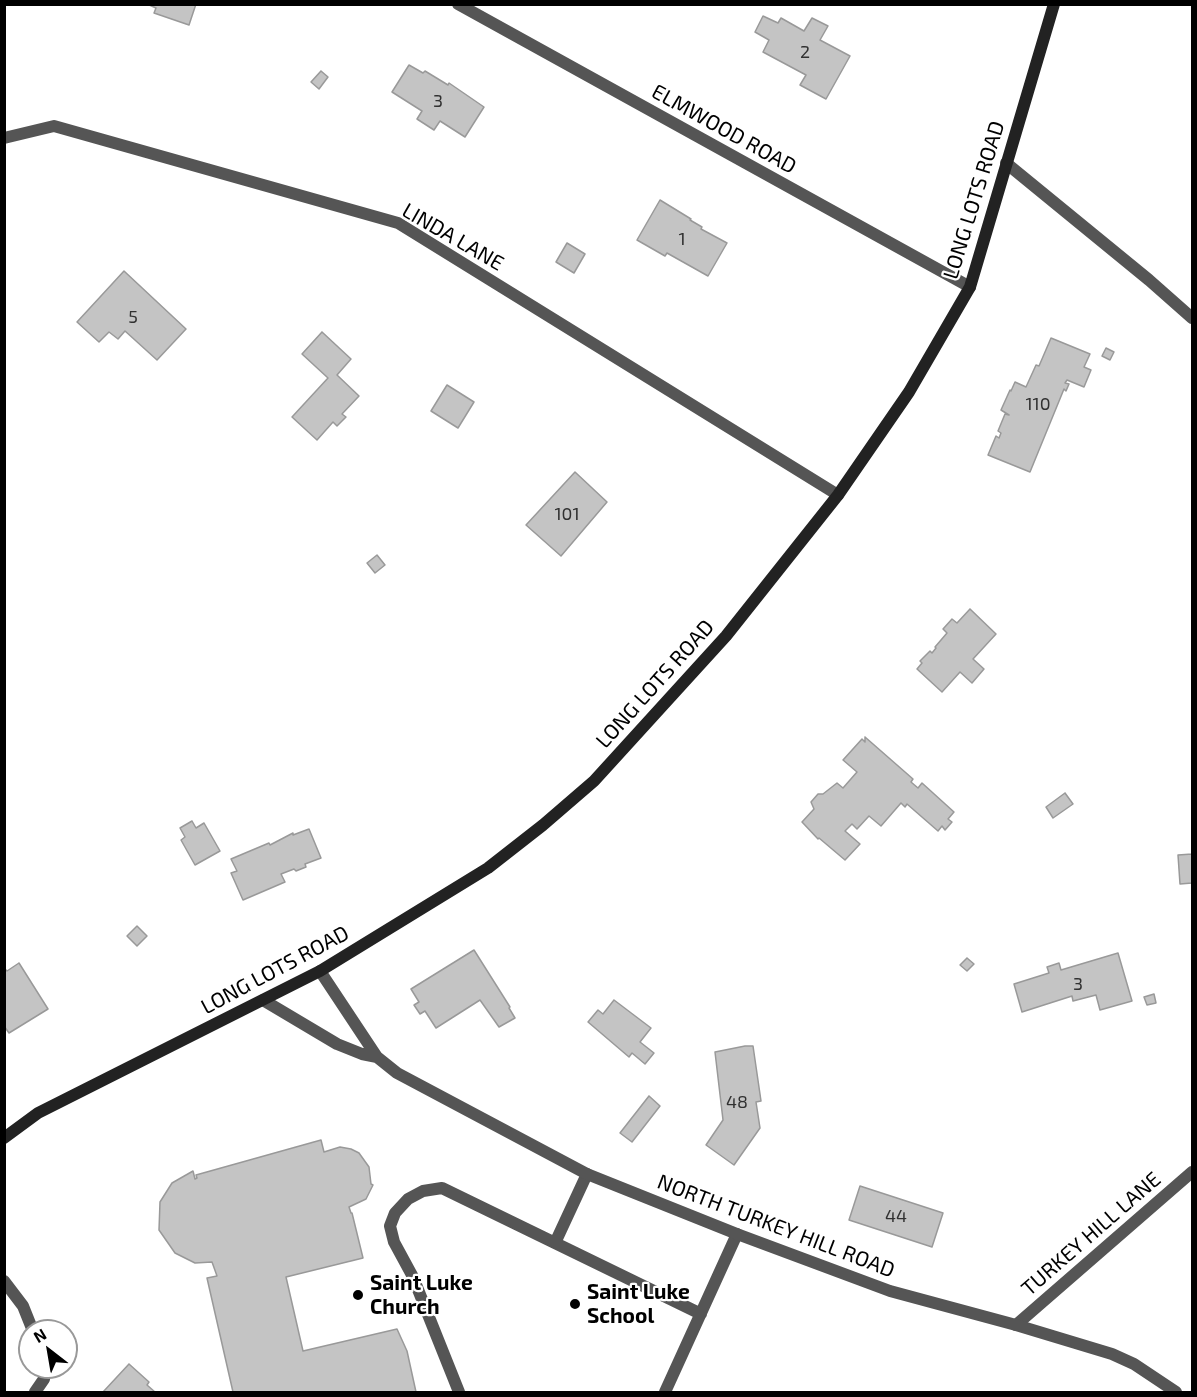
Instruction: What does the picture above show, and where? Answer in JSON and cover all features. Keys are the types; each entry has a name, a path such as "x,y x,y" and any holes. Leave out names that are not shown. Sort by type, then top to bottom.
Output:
{"main road":[{"name":"LONG LOTS ROAD","path":"4,1138 38,1113 320,971 488,868 594,781 716,649 838,495 909,392 970,287 1054,4"}],"street":[{"name":"ELMWOOD ROAD","path":"458,4 970,287"},
{"name":"LINDA LANE","path":"4,138 54,126 398,223 838,495"},
{"path":"1006,163 1149,279 1192,318"},
{"name":"NORTH TURKEY HILL ROAD","path":"320,971 376,1058"},
{"name":"NORTH TURKEY HILL ROAD","path":"263,1000 337,1044 376,1058 397,1073 587,1174 737,1234 890,1291 1112,1354 1134,1364 1176,1392"},
{"name":"TURKEY HILL LANE","path":"1016,1325 1192,1172"},
{"path":"555,1243 587,1174"},
{"path":"459,1392 413,1277 394,1242 390,1226 395,1213 408,1199 423,1191 442,1188 701,1314"},
{"path":"665,1392 737,1234"},
{"path":"4,1281 23,1306 28,1319"},
{"path":"35,1392 43,1379"}],"building":[{"path":"147,4 196,4 189,25 154,13 156,8"},
{"path":"763,16 778,23 781,18 804,31 812,18 828,26 820,40 850,56 826,99 800,85 806,75 763,52 769,40 755,32"},
{"path":"409,65 423,73 425,71 448,85 449,83 484,107 465,137 440,121 434,130 417,119 422,111 392,92"},
{"path":"321,71 328,77 319,89 311,82"},
{"path":"660,200 691,219 702,227 701,229 727,243 708,276 667,253 665,256 637,240"},
{"path":"567,243 585,254 574,273 556,262"},
{"path":"124,271 186,329 157,360 125,331 118,339 109,332 99,342 77,322"},
{"path":"322,332 351,359 337,375 359,396 342,414 346,417 337,426 333,422 317,440 292,417 328,378 302,354"},
{"path":"1051,338 1090,354 1084,367 1091,370 1084,387 1067,380 1065,383 1069,384 1066,391 1064,389 1030,472 988,455 996,436 999,438 1001,433 998,431 1005,414 1009,415 1001,410 1010,390 1015,382 1026,387 1036,365 1039,366"},
{"path":"1106,348 1114,352 1110,360 1102,356"},
{"path":"447,385 474,402 458,428 431,411"},
{"path":"575,472 607,502 561,556 526,525"},
{"path":"377,555 385,565 375,573 367,563"},
{"path":"970,609 996,634 973,659 984,669 972,683 960,672 942,692 917,669 922,663 920,661 930,651 932,653 947,633 943,629 952,619 957,623"},
{"path":"865,737 913,779 911,782 918,788 922,783 954,812 948,819 952,822 945,830 942,826 938,831 907,804 905,807 901,803 881,826 869,816 857,829 852,824 845,831 860,844 845,860 818,839 802,822 814,809 811,802 818,794 823,794 837,783 843,788 857,772 843,760 862,739 865,742"},
{"path":"1065,793 1073,804 1053,818 1046,807"},
{"path":"192,821 196,828 204,823 220,851 195,865 181,840 185,837 180,828"},
{"path":"309,829 321,858 305,864 306,867 296,871 294,869 281,874 285,882 243,900 231,873 237,871 231,859 269,843 270,845 293,833 293,835"},
{"path":"1192,854 1192,883 1180,884 1178,855"},
{"path":"137,926 147,936 137,946 127,936"},
{"path":"474,950 515,1018 499,1027 480,1000 436,1028 425,1011 420,1014 414,1005 419,1002 411,989"},
{"path":"1118,953 1132,1001 1100,1010 1096,995 1073,1001 1072,996 1022,1012 1014,984 1049,973 1047,967 1059,963 1061,970"},
{"path":"967,958 974,964 967,971 960,965"},
{"path":"19,963 48,1009 9,1033 4,1026 4,968 7,971"},
{"path":"1154,994 1156,1003 1147,1005 1144,997"},
{"path":"614,1000 651,1028 640,1042 654,1053 645,1064 632,1053 629,1057 588,1022 598,1010 603,1014"},
{"path":"753,1046 761,1101 756,1102 760,1128 734,1165 706,1145 723,1120 715,1052"},
{"path":"649,1096 660,1106 632,1142 620,1133"},
{"path":"321,1140 324,1152 340,1147 359,1153 369,1167 373,1185 366,1199 349,1207 363,1258 286,1277 303,1351 397,1329 407,1351 416,1392 233,1392 207,1278 217,1276 212,1262 195,1263 175,1253 159,1230 160,1202 172,1183 193,1171 195,1179 196,1175"},
{"path":"860,1186 943,1213 932,1247 849,1220"},
{"path":"129,1364 149,1382 147,1385 155,1392 103,1392"}],"place":[{"name":"Saint Luke Church","path":"358,1295"},
{"name":"Saint Luke School","path":"575,1304"}]}
